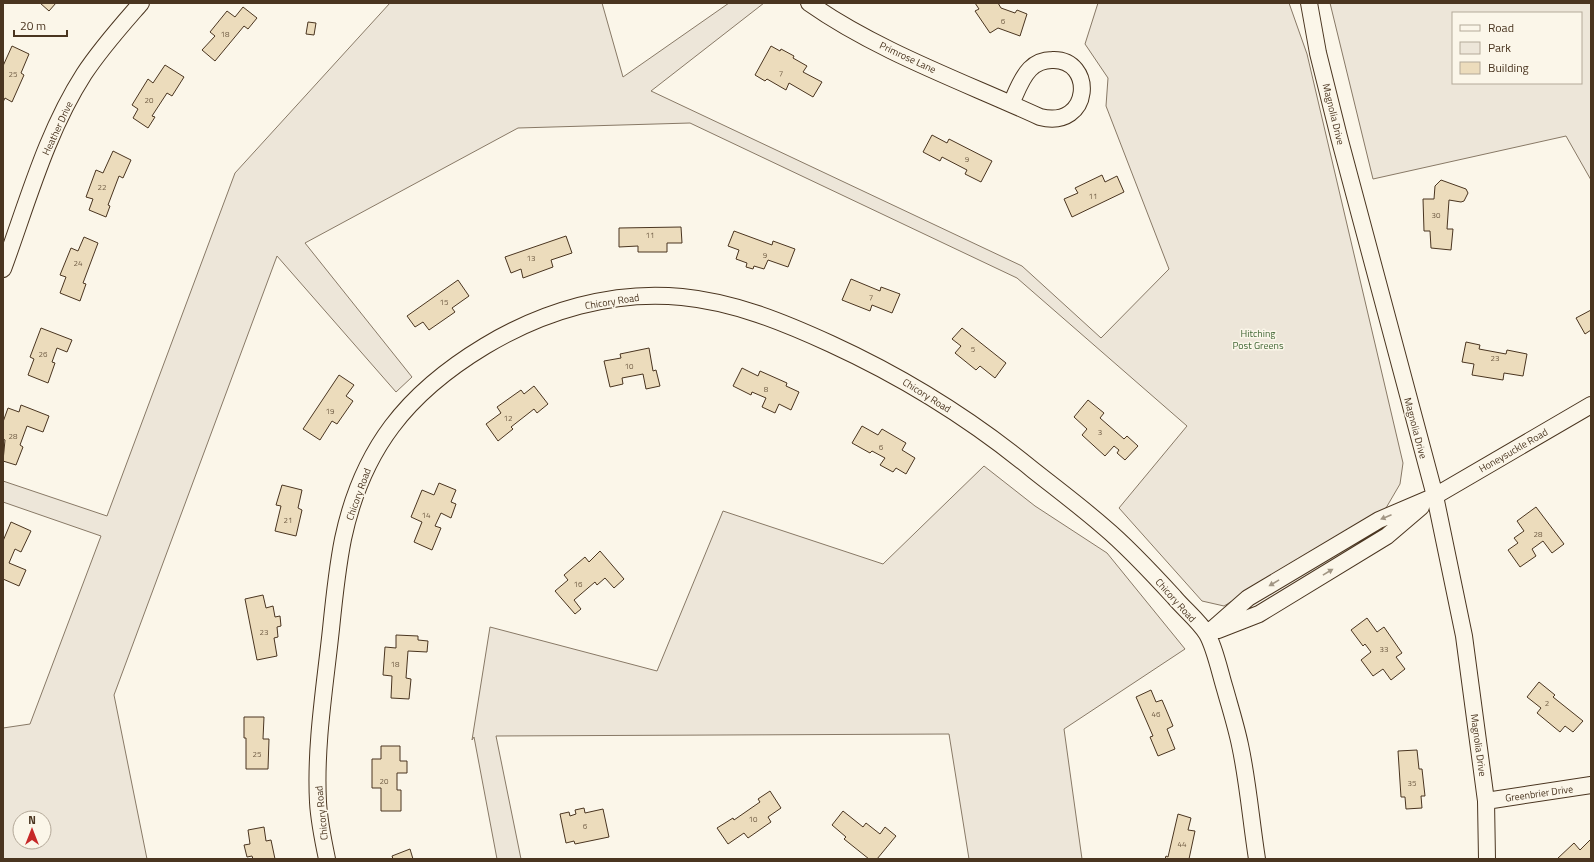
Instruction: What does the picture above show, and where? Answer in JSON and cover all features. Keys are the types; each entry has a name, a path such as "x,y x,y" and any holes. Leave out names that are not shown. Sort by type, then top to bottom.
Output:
{"street":[{"name":"Heather Drive","path":"3,270 45,152 62,113 84,75 106,42 141,3"},
{"name":"Primrose Lane","path":"809,3 834,21 860,35 1011,104 1040,117 1050,120 1060,119 1070,114 1080,102 1082,87 1080,76 1065,62 1046,60 1037,63 1027,73 1011,104"},
{"name":"Magnolia Drive","path":"1309,3 1318,53 1339,137 1435,496 1464,636 1486,801 1487,859"},
{"name":"Chicory Road","path":"327,859 318,804 319,738 336,581 343,540 352,502 367,467 383,439 404,410 437,378 465,358 504,334 546,316 591,303 637,296 681,297 728,305 774,319 817,337 906,381 977,427 1106,528 1154,575 1207,634 1220,670 1240,746 1257,859"},
{"name":"Honeysuckle Road","path":"1435,496 1591,405"},
{"path":"1207,634 1266,609 1387,536 1435,496"},
{"name":"Greenbrier Drive","path":"1486,801 1591,785"}],"green space":[{"name":"Hitching Post Greens","path":"390,3 602,3 623,77 729,3 764,3 651,91 1022,266 1101,338 1169,269 1106,106 1108,78 1085,44 1098,3 1289,3 1307,54 1403,463 1400,484 1386,508 1224,606 1202,601 1119,508 1187,426 1017,278 690,123 518,128 305,243 412,377 396,392 277,256 114,695 147,859 3,859 3,728 30,724 101,536 3,502 3,481 107,516 235,173"},
{"path":"1330,3 1591,3 1591,180 1566,136 1373,179"},
{"path":"984,466 1035,506 1107,553 1185,649 1064,729 1082,859 969,859 949,734 496,736 521,859 497,859 474,737 472,740 490,627 657,671 723,511 883,564"}],"building":[{"path":"40,3 56,3 49,11"},
{"path":"975,3 998,3 1001,8 1015,13 1017,10 1027,14 1020,36 998,28 990,33 975,11 979,9"},
{"path":"243,7 257,18 248,29 244,26 215,61 202,50 215,36 210,32 227,11 235,17"},
{"path":"308,22 316,23 314,35 306,34"},
{"path":"12,46 29,54 21,73 24,75 12,102 5,98 3,102 3,66"},
{"path":"771,46 780,51 781,49 794,56 793,58 807,66 803,72 822,82 813,97 789,83 786,90 767,79 765,81 755,75"},
{"path":"165,65 184,77 172,96 167,93 152,116 155,117 148,128 133,118 138,109 132,105 148,79 153,83"},
{"path":"932,135 947,143 949,139 992,161 981,182 965,174 967,170 942,157 940,161 923,152"},
{"path":"113,151 131,160 123,178 119,176 108,205 110,206 106,217 89,210 93,199 86,197 96,170 103,173"},
{"path":"1102,175 1105,182 1117,176 1124,192 1072,217 1064,199 1078,193 1075,188"},
{"path":"1441,180 1466,189 1468,193 1464,201 1449,200 1447,229 1453,229 1451,250 1431,248 1430,231 1424,231 1423,199 1434,199 1435,186"},
{"path":"681,227 682,243 667,243 667,252 638,252 638,246 619,247 619,228"},
{"path":"734,231 772,245 773,241 795,249 788,267 768,260 764,269 754,266 753,269 746,267 747,263 736,259 739,250 728,246"},
{"path":"566,236 572,253 551,260 553,267 523,278 521,269 511,273 505,257"},
{"path":"84,237 98,243 83,283 86,284 80,301 60,293 66,277 60,275 71,248 78,251"},
{"path":"851,279 880,291 881,287 900,294 892,313 872,305 870,311 842,300"},
{"path":"458,280 469,296 452,308 455,312 429,330 423,322 415,327 407,316"},
{"path":"1591,310 1591,330 1585,334 1576,318"},
{"path":"41,328 72,340 67,352 57,348 52,362 55,363 48,383 28,375 34,359 30,357"},
{"path":"962,328 1006,363 995,378 980,366 976,370 955,353 961,346 952,339"},
{"path":"1466,342 1480,345 1479,349 1506,354 1507,350 1527,354 1523,376 1504,373 1503,380 1472,375 1474,364 1462,362"},
{"path":"649,348 653,371 656,370 660,386 646,389 643,374 622,378 623,384 610,387 604,361 621,358 620,354"},
{"path":"742,368 758,376 760,371 787,383 786,386 799,392 791,410 779,404 775,413 762,407 766,398 752,392 751,395 733,386"},
{"path":"339,375 354,385 346,396 353,401 337,424 332,421 320,440 303,429"},
{"path":"534,386 548,404 537,413 534,409 511,427 513,429 498,441 486,424 501,413 497,407 521,390 524,394"},
{"path":"1088,400 1104,413 1100,418 1124,439 1127,436 1138,446 1125,460 1117,453 1119,450 1114,446 1105,456 1082,435 1087,429 1074,417"},
{"path":"21,405 49,416 43,432 27,426 20,445 23,447 16,465 3,461 5,440 3,439 3,422 8,408 19,412"},
{"path":"862,426 878,435 882,429 906,443 902,450 915,458 906,474 896,468 893,472 880,465 885,458 872,451 870,453 852,443"},
{"path":"439,483 456,490 451,502 456,504 451,518 441,513 435,526 441,528 432,550 414,542 422,522 411,517 422,490 434,495"},
{"path":"282,485 302,490 298,508 302,510 296,536 275,531 281,506 276,505"},
{"path":"1536,507 1564,544 1552,553 1543,541 1532,549 1536,556 1520,567 1508,550 1518,543 1514,538 1524,531 1517,521"},
{"path":"11,522 31,531 21,552 15,549 9,563 26,570 19,586 3,579 3,541"},
{"path":"600,551 624,579 614,588 605,578 597,585 595,582 574,600 581,609 575,614 555,591 568,580 564,575 585,557 589,562"},
{"path":"263,595 266,608 273,606 275,617 280,616 281,626 277,627 278,637 274,638 277,656 257,660 245,599"},
{"path":"1367,618 1377,632 1384,627 1402,653 1396,657 1405,669 1391,680 1383,669 1373,676 1361,660 1371,652 1365,644 1363,646 1351,630"},
{"path":"396,635 418,636 418,640 428,641 427,652 408,651 406,678 411,679 409,699 391,698 392,676 383,675 385,647 396,648"},
{"path":"1539,682 1555,695 1553,697 1583,721 1573,732 1565,726 1560,732 1537,713 1541,708 1527,697"},
{"path":"1151,690 1156,702 1162,700 1173,726 1167,729 1175,749 1158,756 1150,737 1153,736 1136,697"},
{"path":"244,717 264,717 263,739 269,739 268,769 246,769"},
{"path":"381,746 400,746 400,761 407,761 407,773 397,773 397,790 401,790 401,811 381,811 381,788 372,788 372,759 381,759"},
{"path":"1417,750 1419,769 1422,769 1425,796 1421,796 1422,808 1406,809 1405,797 1401,797 1398,751"},
{"path":"770,791 781,808 768,817 771,822 748,838 744,833 728,844 717,828 733,818 734,820 760,802 758,799"},
{"path":"584,808 585,813 603,809 609,837 575,844 574,841 566,843 560,814 569,812 570,816 576,814 575,810"},
{"path":"843,811 863,827 866,823 880,834 885,827 896,836 877,859 869,859 844,839 846,837 832,825"},
{"path":"1178,814 1191,818 1188,830 1195,831 1189,859 1165,859 1166,856 1168,857"},
{"path":"264,827 266,841 271,840 275,859 253,859 252,856 247,857 244,845 250,844 248,830"},
{"path":"1591,839 1591,859 1557,859 1574,843 1580,850"},
{"path":"410,849 413,859 393,859 392,856"}]}
